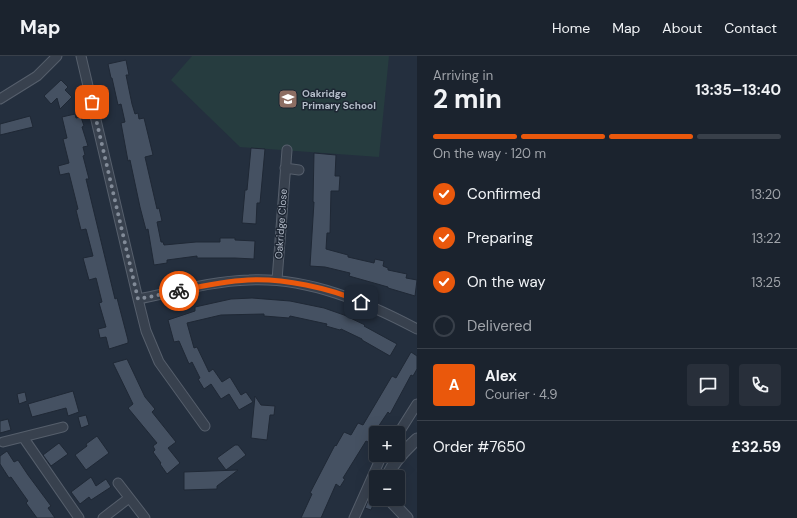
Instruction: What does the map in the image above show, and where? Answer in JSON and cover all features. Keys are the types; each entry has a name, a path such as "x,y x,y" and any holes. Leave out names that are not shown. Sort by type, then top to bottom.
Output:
{"street":[{"path":"0,98 37,76 57,56"},
{"path":"81,56 146,331 158,362 205,426"},
{"name":"Oakridge Close","path":"277,280 287,150"},
{"path":"286,168 299,170"},
{"path":"138,299 225,282 277,280 350,297 417,329"},
{"path":"403,426 417,404"},
{"path":"3,442 63,427"},
{"path":"23,437 79,518"},
{"path":"390,470 403,453 417,439"},
{"path":"354,518 379,462"},
{"path":"118,483 146,518"},
{"path":"103,518 129,498"},
{"path":"396,506 408,518"}],"green space":[{"name":"Oakridge Primary School","path":"192,56 389,56 379,157 240,147 171,80"}],"building":[{"path":"126,60 129,75 126,75 132,104 135,114 138,113 139,119 144,118 153,155 145,157 157,209 159,208 162,221 157,222 161,242 163,242 164,245 196,242 220,242 220,238 235,238 235,240 255,241 254,259 197,258 197,256 167,260 167,263 154,265 148,229 146,230 130,160 128,161 121,123 125,122 121,104 118,105 108,64"},
{"path":"61,80 68,87 65,90 72,97 60,109 57,98 51,104 44,96"},
{"path":"75,114 76,118 81,117 84,126 82,127 88,146 83,147 85,155 83,156 89,179 86,179 115,299 117,298 128,340 128,343 109,349 106,337 100,338 98,329 106,327 99,303 102,302 96,278 89,280 83,258 93,256 86,229 81,230 76,210 78,209 69,173 60,175 58,166 69,163 63,139 67,138 62,117"},
{"path":"30,116 33,127 0,135 0,124"},
{"path":"251,148 265,149 260,203 257,203 256,224 242,223"},
{"path":"314,153 336,155 335,176 340,176 339,191 331,191 330,233 327,233 326,249 348,255 348,257 374,263 375,259 384,261 383,266 388,268 388,270 407,274 406,278 417,280 415,296 349,276 350,273 325,267 310,266 314,202"},
{"path":"252,298 290,301 324,308 365,325 364,326 397,344 390,356 362,339 341,329 326,326 327,324 290,316 289,318 264,316 264,314 221,315 187,323 194,348 197,347 209,372 213,369 222,382 230,377 241,395 246,392 253,402 239,410 229,394 221,399 211,384 204,389 198,379 200,378 192,362 189,364 179,341 174,342 168,320 195,311 195,307 231,299"},
{"path":"411,352 417,356 417,369 413,376 411,375 390,414 388,412 379,426 369,426 369,440 368,442 366,441 343,478 345,479 340,487 336,484 321,518 301,518 312,494 310,493 335,445 336,446 344,432 351,435 358,423 363,425 392,376 396,378"},
{"path":"127,359 145,397 155,409 152,412 176,442 168,448 180,463 167,474 153,452 155,450 153,446 157,443 128,408 133,404 113,363"},
{"path":"73,391 79,412 68,416 66,408 32,417 28,404"},
{"path":"25,392 27,401 19,404 17,394"},
{"path":"255,396 261,405 275,406 274,415 270,415 267,440 251,438"},
{"path":"86,415 89,425 81,428 78,417"},
{"path":"8,419 11,430 0,433 0,421"},
{"path":"97,436 109,453 86,470 75,455"},
{"path":"59,443 68,454 51,466 43,455"},
{"path":"235,445 238,445 246,455 226,470 217,458"},
{"path":"7,451 14,462 18,460 51,506 48,508 55,518 37,518 26,503 28,501 11,477 9,478 0,464 0,456"},
{"path":"238,470 217,486 217,489 184,490 184,472"},
{"path":"91,477 96,486 106,479 111,487 91,500 89,497 80,504 71,492"},
{"path":"369,498 369,506 373,506 371,510 365,508"}],"way so far":[{"path":"92,102 138,299 179,291"}],"place":[{"name":"Oakridge Primary School","path":"288,99"}],"route":[{"path":"179,291 225,282 277,280 350,297 361,302"}]}
